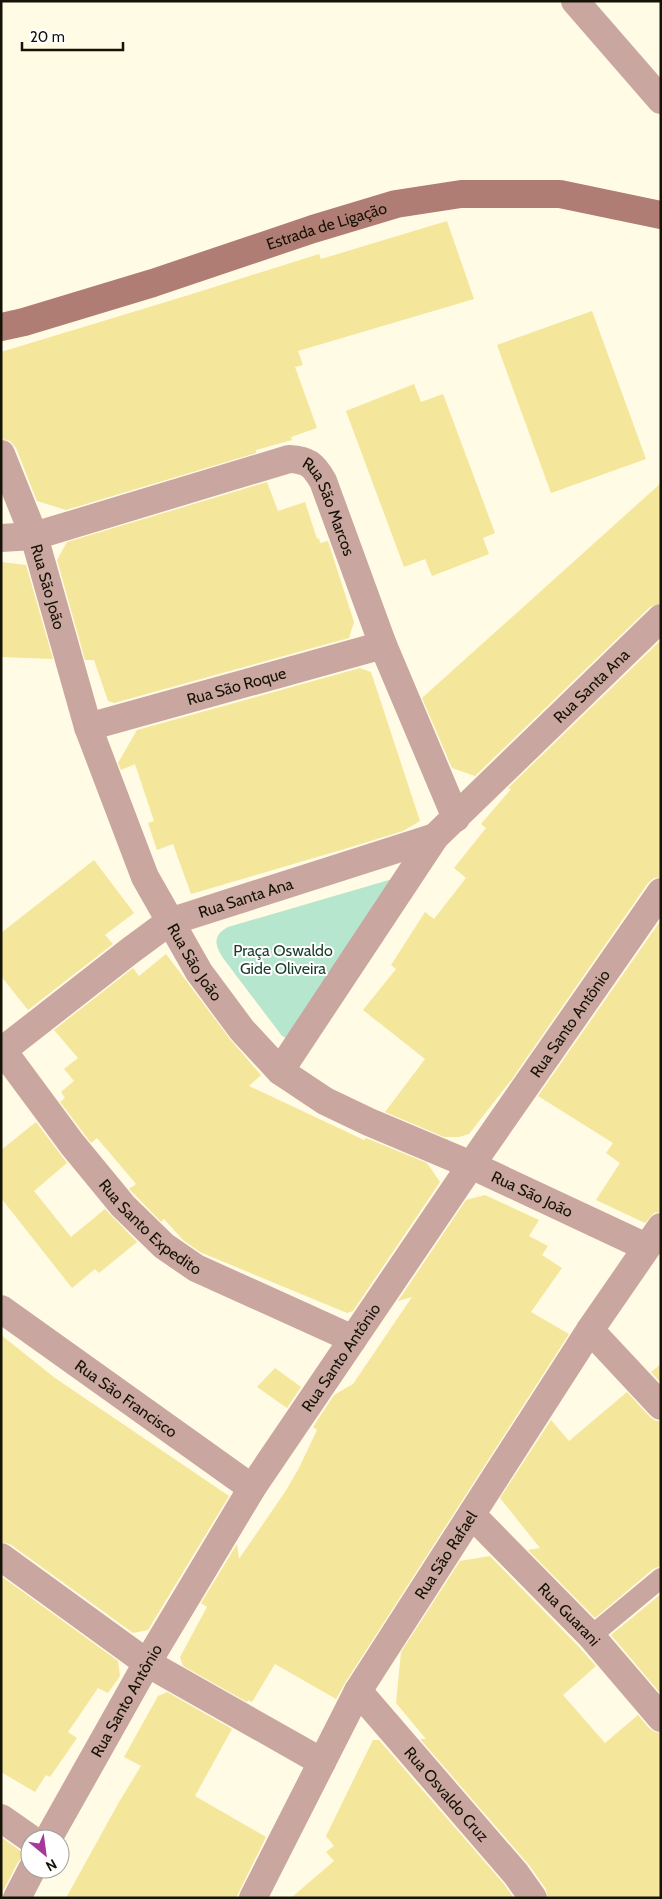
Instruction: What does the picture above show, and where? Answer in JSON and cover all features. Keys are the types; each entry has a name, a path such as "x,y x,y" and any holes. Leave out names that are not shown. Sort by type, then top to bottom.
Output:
{"main road":[{"name":"Estrada de Ligação","path":"1,327 24,322 154,283 313,229 396,204 461,194 560,194 661,215"}],"street":[{"path":"575,1 661,100"},
{"name":"Rua São João","path":"1,454 34,536 88,728 145,877 199,972 237,1023 280,1071 325,1101 471,1166 653,1237"},
{"name":"Rua São Marcos","path":"1,538 34,536 289,459 308,462 316,469 323,481 383,645 456,818"},
{"name":"Rua Santa Ana","path":"280,1071 435,838 661,618"},
{"name":"Rua São Roque","path":"88,728 383,645"},
{"name":"Rua Santa Ana","path":"2,1049 169,922 435,838"},
{"name":"Rua Santo Antônio","path":"54,1829 147,1663 252,1488 471,1166 661,892"},
{"name":"Rua Santo Expedito","path":"2,1049 72,1144 123,1206 164,1246 196,1268 353,1339"},
{"name":"Rua São Rafael","path":"253,1898 358,1692 590,1330 653,1237"},
{"name":"Rua São Francisco","path":"1,1309 252,1488"},
{"path":"590,1330 661,1406"},
{"name":"Rua Guarani","path":"472,1515 591,1636 661,1718"},
{"path":"1,1557 147,1663 322,1762"},
{"name":"Rua Osvaldo Cruz","path":"358,1692 509,1867 533,1898"},
{"path":"1,1818 20,1831"},
{"path":"17,1898 27,1879"}],"lane":[{"path":"591,1636 661,1578"}],"green space":[{"name":"Praça Oswaldo Gide Oliveira","path":"393,880 286,1038 282,1036 223,958 216,941 219,934 228,927"}],"building":[{"path":"447,221 474,299 298,351 303,365 295,367 317,428 291,437 292,440 256,450 256,453 66,510 37,501 16,448 10,441 1,439 1,352 319,254 321,259"},
{"path":"592,311 646,459 551,493 497,345"},
{"path":"414,384 421,402 443,394 495,533 483,538 489,554 432,576 425,559 404,567 346,411"},
{"path":"267,482 278,511 305,502 317,539 319,538 320,543 328,541 354,622 349,638 114,703 108,701 94,660 85,660 57,560 67,542"},
{"path":"661,483 661,603 650,607 475,776 452,768 422,698"},
{"path":"1,562 26,565 53,659 1,657"},
{"path":"661,640 661,877 654,878 648,883 512,1079 469,1134 459,1137 444,1137 385,1112 425,1059 363,1010 396,969 391,965 425,912 434,919 466,878 454,868 486,828 481,824 511,789 508,788"},
{"path":"360,668 371,672 420,821 403,831 191,894 173,844 157,850 148,823 154,821 135,764 121,770 118,763 137,730"},
{"path":"94,860 134,913 105,935 113,944 28,1010 1,976 1,933"},
{"path":"661,920 661,1212 654,1213 645,1223 596,1200 620,1163 606,1153 613,1143 538,1096"},
{"path":"166,954 230,1039 261,1075 249,1086 364,1140 366,1138 427,1163 440,1182 353,1311 347,1313 200,1252 183,1240 164,1219 161,1222 129,1189 136,1184 97,1138 91,1143 60,1102 65,1098 61,1092 74,1081 64,1069 78,1058 54,1030 133,968 139,976"},
{"path":"36,1122 67,1163 34,1191 71,1237 105,1209 137,1242 99,1273 95,1269 72,1288 1,1198 1,1150"},
{"path":"485,1195 539,1220 529,1236 548,1246 542,1255 562,1268 531,1312 569,1334 336,1699 275,1664 252,1702 248,1700 247,1702 183,1666 180,1657 207,1607 201,1603 237,1544 239,1559 285,1492 317,1430 313,1427 334,1395 353,1384 412,1297 398,1301 466,1200"},
{"path":"1,1335 55,1378 229,1496 148,1630 133,1633 10,1544 1,1542"},
{"path":"661,1364 661,1383 651,1372"},
{"path":"275,1368 301,1387 287,1408 257,1387"},
{"path":"627,1392 650,1417 656,1421 661,1421 661,1566 653,1569 595,1618 528,1550 540,1548 500,1498 551,1420 569,1441"},
{"path":"490,1556 596,1666 563,1695 605,1743 638,1715 649,1728 661,1733 661,1898 548,1898 546,1889 529,1865 420,1739 426,1739 396,1703 401,1652 460,1561"},
{"path":"1,1576 118,1661 120,1676 108,1693 98,1688 68,1732 77,1738 50,1777 46,1775 35,1792 1,1772"},
{"path":"661,1594 661,1694 611,1635"},
{"path":"167,1692 232,1729 195,1796 266,1837 236,1898 66,1898 141,1766 124,1757 158,1696"},
{"path":"373,1740 379,1740 514,1898 291,1898 334,1861 326,1852 334,1846 326,1836"},
{"path":"1,1837 20,1851 20,1860 3,1891 2,1898"}]}
